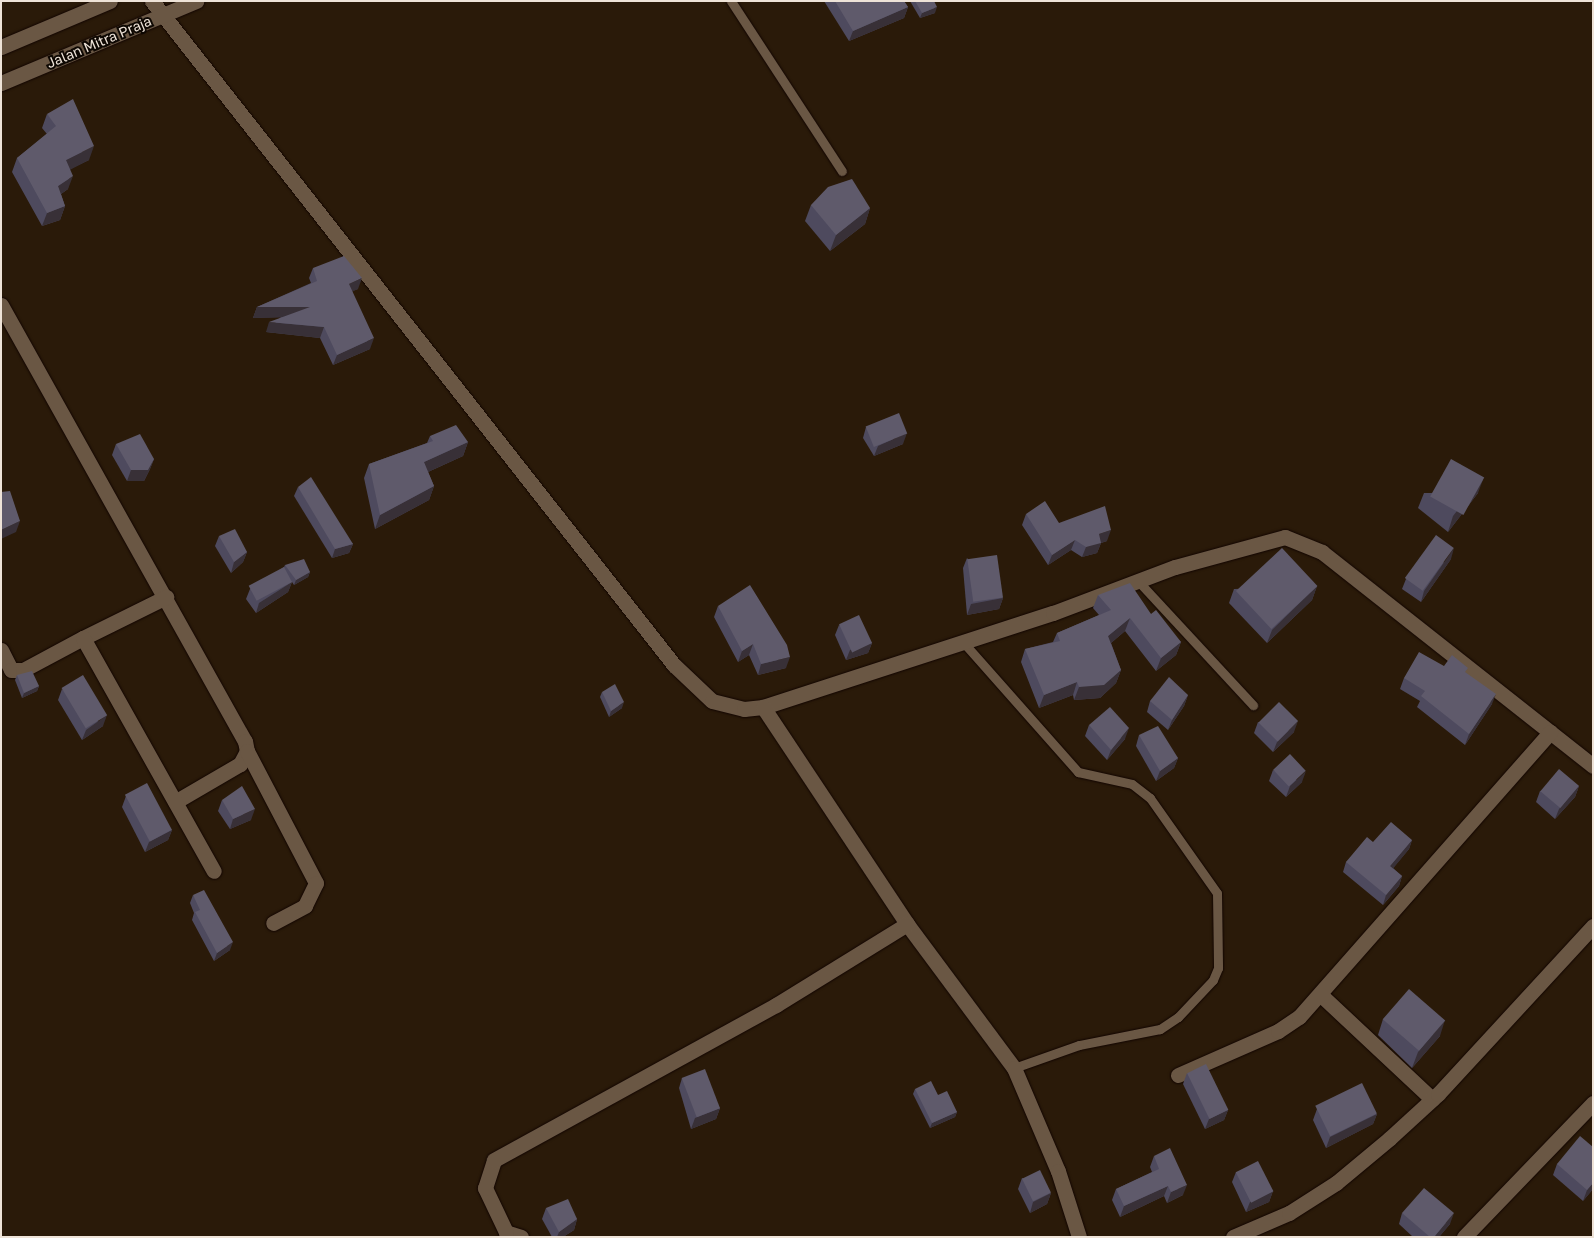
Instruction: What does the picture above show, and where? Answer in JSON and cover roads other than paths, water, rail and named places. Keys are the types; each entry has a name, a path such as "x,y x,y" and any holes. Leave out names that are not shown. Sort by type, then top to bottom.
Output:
{"street":[{"path":"1,47 110,1"},
{"path":"152,1 674,665 712,701 744,709 763,707 1272,539 1309,544 1593,766"},
{"name":"Jalan Mitra Praja","path":"1,83 196,1"},
{"path":"1,305 166,597 316,883 305,906 273,923"},
{"path":"1,650 11,670 23,670 166,597"},
{"path":"83,638 214,871"},
{"path":"763,707 907,924 1014,1068 1058,1172 1079,1237"},
{"path":"1178,1075 1278,1031 1322,996 1550,732"},
{"path":"175,802 240,764 247,751"},
{"path":"521,1237 506,1232 485,1188 494,1160 776,1005 907,924"},
{"path":"1233,1237 1289,1213 1336,1183 1432,1099 1593,926"},
{"path":"1322,996 1432,1099"},
{"path":"1464,1237 1593,1103"}],"lane":[{"path":"731,1 842,171"},
{"path":"1139,582 1253,705"},
{"path":"963,642 1078,772 1132,784 1150,798 1218,893 1218,968 1213,980 1178,1017 1160,1029 1079,1045 1014,1068"}]}
